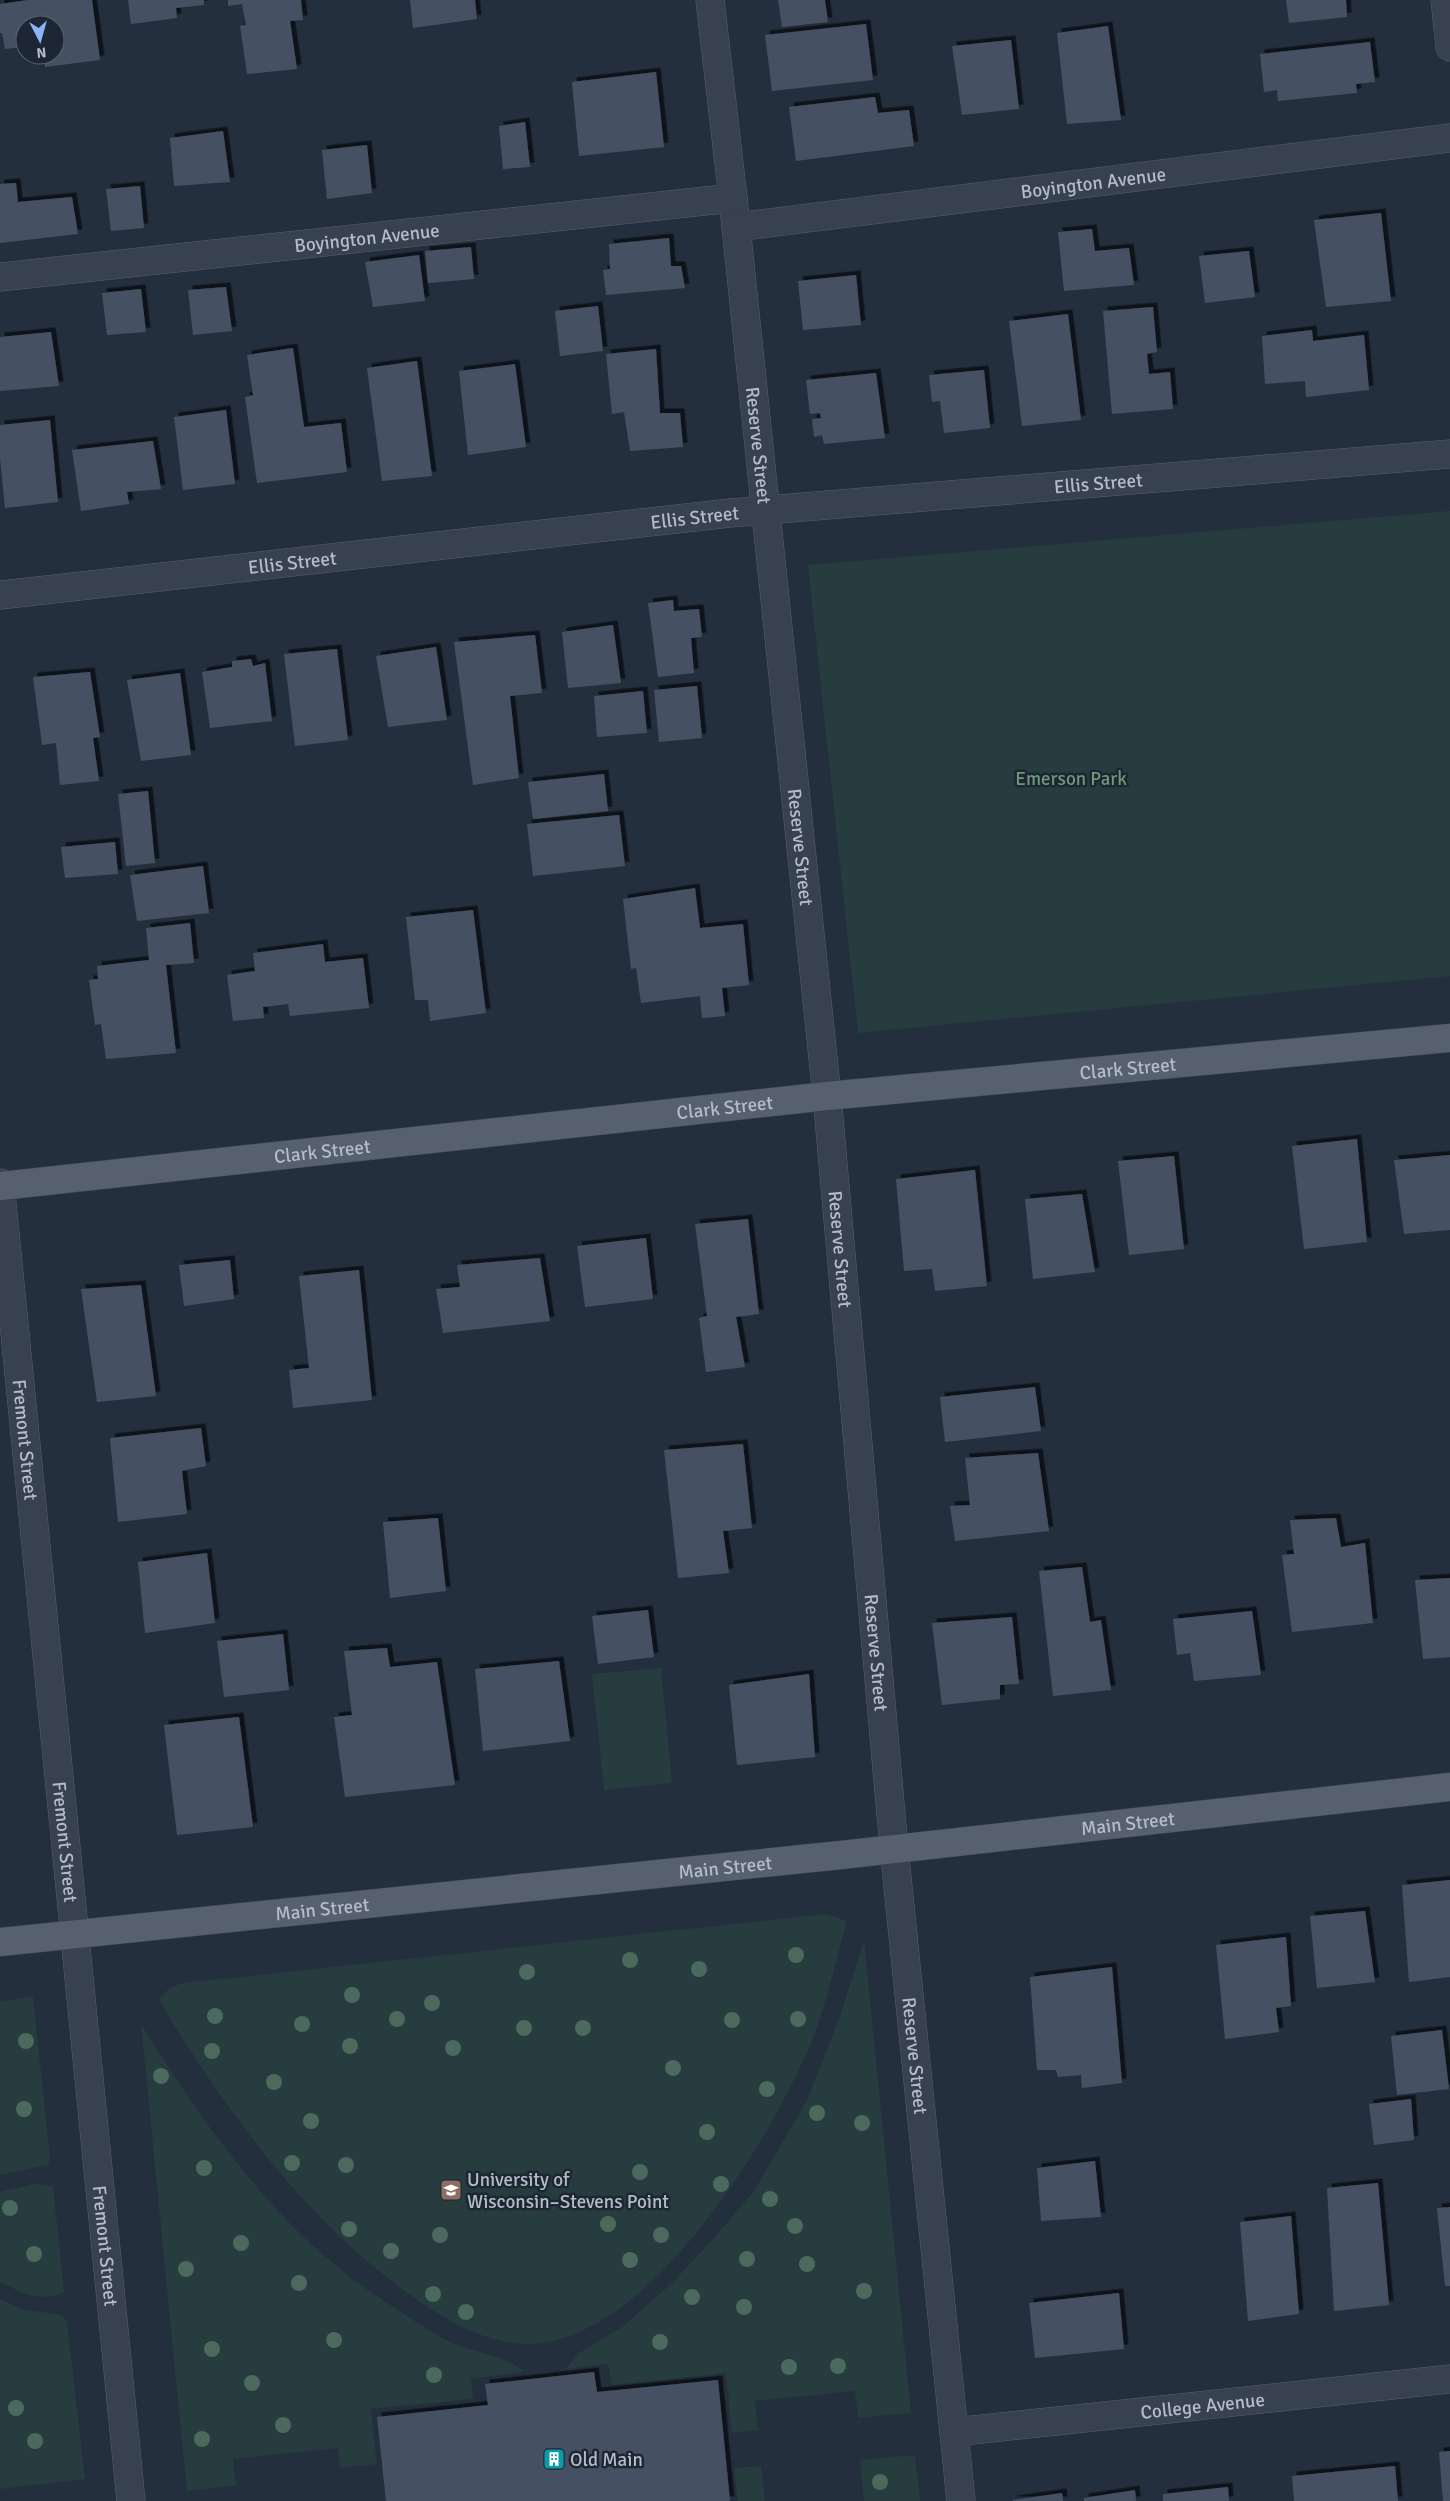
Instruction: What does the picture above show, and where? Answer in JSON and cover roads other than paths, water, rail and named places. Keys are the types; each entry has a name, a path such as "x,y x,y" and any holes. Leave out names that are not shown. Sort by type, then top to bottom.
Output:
{"main road":[{"name":"Clark Street","path":"0,1186 827,1096 1450,1038"},
{"name":"Main Street","path":"0,1942 894,1848 1450,1787"}],"street":[{"name":"Reserve Street","path":"710,0 733,198 827,1096 894,1848 962,2501"},
{"path":"1444,0 1450,47"},
{"name":"Boyington Avenue","path":"736,227 1450,138"},
{"name":"Boyington Avenue","path":"0,276 733,198"},
{"name":"Ellis Street","path":"0,595 721,514 1450,454"},
{"name":"Fremont Street","path":"0,1183 131,2501"},
{"name":"College Avenue","path":"954,2432 1450,2379"}],"place":[{"name":"University of Wisconsin–Stevens Point","path":"451,2190"},
{"name":"Old Main","path":"554,2459"}],"park label":[{"name":"Emerson Park","path":"1071,778"}]}
